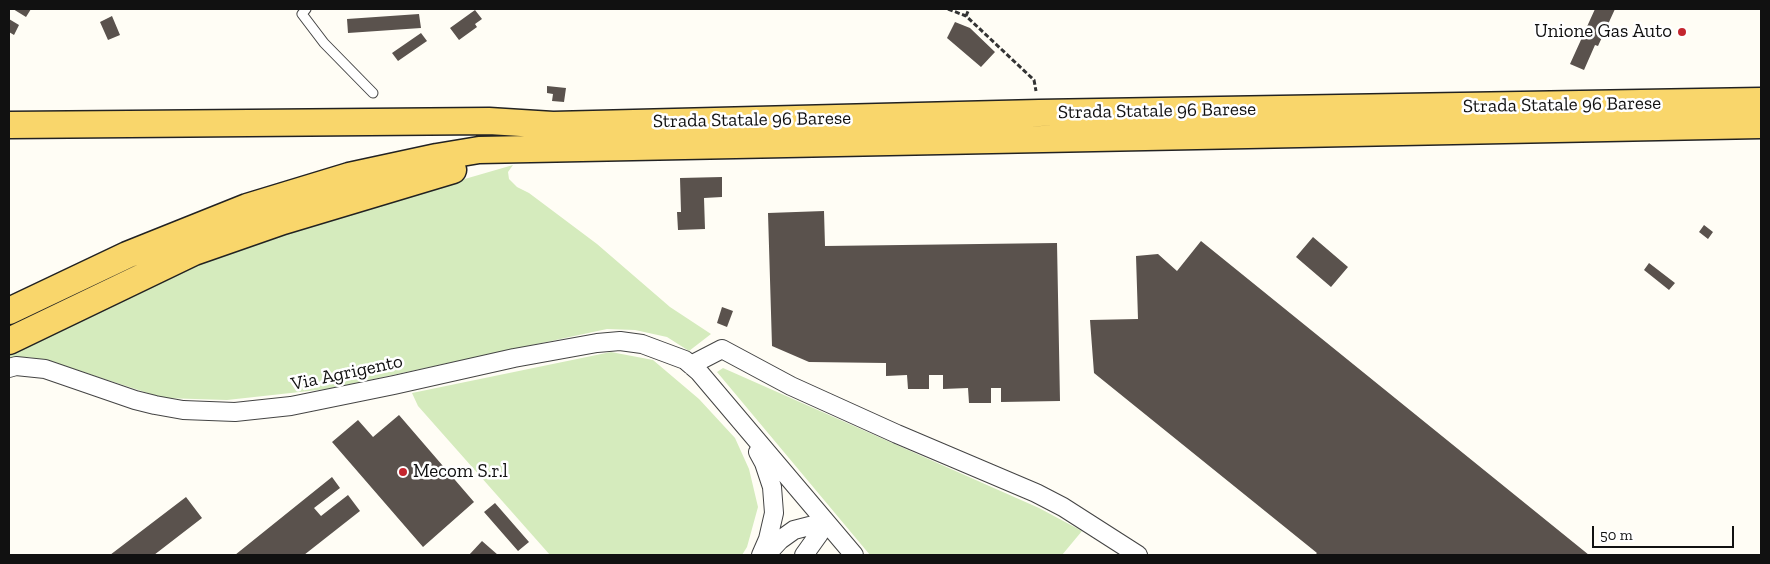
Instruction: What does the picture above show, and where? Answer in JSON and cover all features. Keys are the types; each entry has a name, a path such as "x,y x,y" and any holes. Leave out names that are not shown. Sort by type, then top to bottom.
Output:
{"main road":[{"name":"Strada Statale 96 Barese","path":"554,137 1039,113 1754,98"},
{"path":"9,113 164,124"},
{"path":"9,125 490,121 554,137"},
{"name":"Strada Statale 96 Barese","path":"554,137 1761,125"},
{"path":"9,292 118,241 194,209 337,162 433,142 554,137"},
{"path":"9,311 127,255 247,207 349,176 437,157 479,150 516,148 554,137"},
{"path":"9,340 194,252 283,221 420,179 487,162 554,137"}],"street":[{"name":"Via Agrigento","path":"9,368 16,366 45,370 155,405 184,410 235,412 291,406 597,342 620,341 642,344 685,360 691,365"},
{"path":"854,555 699,372 691,365 722,349 791,386 897,434 1036,493 1063,507 1138,555"},
{"path":"738,420 764,463 772,487 774,513 768,539 761,555"},
{"path":"766,555 780,540 794,530 825,522"},
{"path":"804,555 825,522"}],"lane":[{"path":"306,9 302,14 324,43 373,93"}],"path":[{"path":"948,9 966,16 1034,80 1039,113"},
{"path":"966,16 969,9"}],"green space":[{"path":"513,165 508,172 509,179 517,187 529,193 597,244 670,307 711,334 689,351 667,337 635,330 607,329 327,389 227,400 163,398 49,361 28,357 9,360 9,355 75,320 177,273 306,225"},
{"path":"611,352 653,360 699,399 735,438 749,469 758,507 747,547 742,555 550,555 418,406 412,393"},
{"path":"723,368 1039,508 1082,531 1062,555 870,555 717,372"}],"building":[{"path":"13,9 31,9 26,17"},
{"path":"1595,9 1615,9 1598,46 1595,45 1584,70 1570,64"},
{"path":"475,10 482,19 475,24 477,27 459,40 450,28"},
{"path":"419,14 421,28 348,33 347,19"},
{"path":"112,16 120,35 108,40 100,22"},
{"path":"9,19 19,25 14,35 9,32"},
{"path":"955,22 970,28 995,52 981,67 947,38"},
{"path":"421,33 427,41 398,61 392,53"},
{"path":"547,86 566,88 564,102 552,101 553,94 547,93"},
{"path":"722,177 722,197 704,198 705,229 678,230 677,212 681,212 680,178"},
{"path":"824,211 825,246 1057,243 1060,401 1001,402 1001,388 991,388 991,403 969,403 968,388 943,389 943,375 929,375 929,389 908,389 907,375 886,376 886,363 809,362 772,346 768,213"},
{"path":"1704,225 1713,232 1708,239 1699,232"},
{"path":"1313,237 1348,267 1331,287 1296,257"},
{"path":"1201,241 1589,555 1315,555 1317,553 1094,373 1090,320 1138,319 1136,256 1158,254 1177,271"},
{"path":"1649,263 1675,283 1669,290 1644,270"},
{"path":"722,307 733,311 727,327 717,323"},
{"name":"Mecom S.r.l","path":"399,415 474,502 423,547 332,442 358,420 373,437"},
{"path":"332,477 340,488 314,508 321,516 348,495 360,511 304,555 235,555"},
{"path":"186,497 202,518 154,555 110,555"},
{"path":"495,503 529,542 518,551 484,512"},
{"path":"482,541 498,555 469,555"}],"place":[{"name":"Unione Gas Auto","path":"1682,32"},
{"name":"Mecom S.r.l","path":"403,472"}]}
